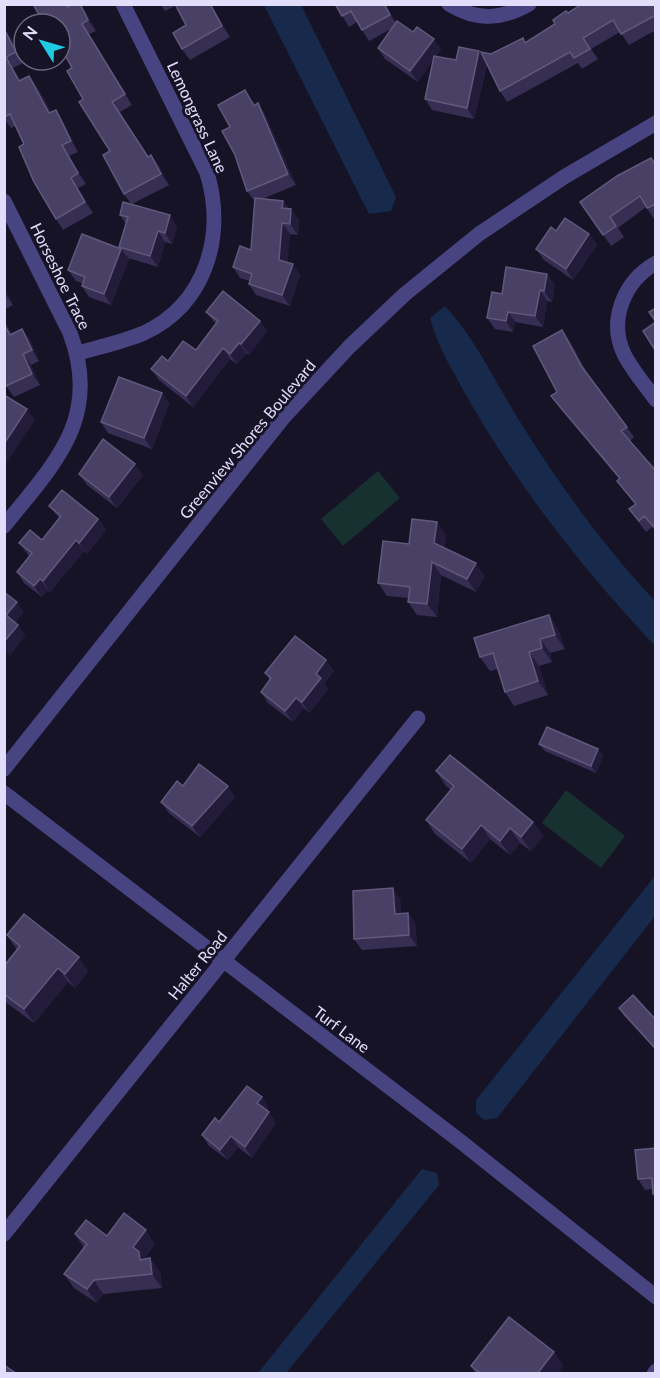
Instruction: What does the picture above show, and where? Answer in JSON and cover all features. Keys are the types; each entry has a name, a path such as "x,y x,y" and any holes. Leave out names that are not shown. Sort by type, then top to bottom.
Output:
{"street":[{"name":"Lemongrass Lane","path":"78,353 144,333 178,309 203,275 215,235 213,194 207,173 123,4"},
{"path":"449,4 469,15 492,17 515,12 529,4"},
{"name":"Greenview Shores Boulevard","path":"4,769 284,418 350,346 405,294 479,234 564,177 656,123"},
{"name":"Horseshoe Trace","path":"4,201 78,353 82,386 75,427 55,463 4,526"},
{"path":"656,262 642,272 624,295 618,329 623,352 656,400"},
{"name":"Halter Road","path":"4,1234 418,718"},
{"name":"Turf Lane","path":"4,793 460,1141 656,1298"}],"green space":[{"path":"378,471 400,498 343,546 321,519"},
{"path":"566,790 625,836 601,868 542,823"}],"water":[{"path":"264,5 301,5 396,197 391,211 369,214"},
{"path":"445,306 477,348 522,425 568,494 601,538 655,601 655,646 555,529 489,433 447,360 433,329 430,318"},
{"path":"655,876 655,916 497,1118 484,1120 476,1113 476,1100"},
{"path":"422,1169 437,1173 439,1185 286,1373 258,1373"}],"building":[{"path":"33,4 66,4 67,7 80,4 88,20 82,24 125,94 112,102 148,157 151,155 161,174 124,194 103,155 110,151 79,102 83,99 68,72 72,72 72,12 37,12"},
{"path":"175,4 210,4 222,26 182,49 173,33 186,25"},
{"path":"335,4 384,4 390,15 362,30 351,11 342,16"},
{"path":"582,4 656,4 656,15 621,34 613,20 583,38 590,49 574,58 570,52 500,91 481,52 491,54 523,38 525,43 555,24 553,20 566,11 568,13"},
{"path":"397,21 413,32 417,27 434,39 410,71 378,48"},
{"path":"4,29 12,44 12,54 6,57 12,72 19,81 29,76 49,113 56,110 71,141 62,145 78,173 71,178 85,202 56,219 34,182 19,147 24,144 10,114 4,117"},
{"path":"459,47 479,51 467,108 425,99 434,56 456,60"},
{"path":"245,90 254,106 258,103 288,174 247,191 235,155 222,131 230,127 218,105"},
{"path":"651,158 656,166 656,204 647,208 640,196 610,217 616,226 603,235 580,202 617,176"},
{"path":"255,198 283,201 282,208 291,209 290,224 282,223 279,260 293,264 282,295 249,284 252,274 233,267 240,246 251,250"},
{"path":"123,202 170,215 165,233 158,231 150,256 119,247 128,217 120,215"},
{"path":"565,218 589,234 566,269 536,249 551,227 556,231"},
{"path":"82,234 121,249 104,294 82,286 85,277 68,270"},
{"path":"506,267 547,274 544,291 540,290 535,316 508,312 506,321 487,318 492,292 502,294"},
{"path":"223,291 260,321 230,354 223,348 186,396 151,369 162,356 168,361 183,341 196,350 218,321 206,312"},
{"path":"656,308 656,322 649,312"},
{"path":"656,322 656,349 655,350 643,331"},
{"path":"4,324 10,335 22,329 32,350 23,354 32,374 6,386 4,383"},
{"path":"562,330 582,367 627,427 621,431 656,471 656,529 644,516 639,521 629,509 636,504 617,481 620,478 551,396 557,392 533,346"},
{"path":"119,377 162,393 144,438 101,422"},
{"path":"4,395 27,409 4,444"},
{"path":"103,439 135,464 109,497 79,474"},
{"path":"62,490 98,519 79,543 76,540 43,581 40,579 34,586 17,572 32,553 19,543 30,530 42,540 61,516 49,506"},
{"path":"412,519 437,522 434,543 476,563 467,579 432,562 427,604 408,602 410,587 378,583 383,541 409,544"},
{"path":"4,592 17,602 6,615 18,625 4,642"},
{"path":"549,615 555,635 540,639 542,648 529,652 538,681 505,692 493,653 480,657 474,638"},
{"path":"295,636 326,660 316,674 321,678 302,702 296,698 285,711 261,692 271,678 265,673"},
{"path":"547,727 598,749 591,766 539,744"},
{"path":"450,755 533,822 521,837 510,828 500,841 481,825 462,849 426,820 454,786 436,771"},
{"path":"199,764 228,786 192,826 161,802 177,781 183,786"},
{"path":"393,888 395,914 408,913 409,935 354,939 353,891"},
{"path":"24,914 79,957 65,974 58,968 24,1009 4,994 4,966 20,946 7,935"},
{"path":"633,995 656,1020 656,1046 654,1047 619,1008"},
{"path":"247,1086 262,1097 257,1103 269,1112 245,1147 231,1136 220,1150 202,1135 215,1118 219,1122"},
{"path":"656,1148 656,1194 653,1194 652,1178 638,1179 635,1150"},
{"path":"124,1213 146,1230 133,1247 139,1252 140,1260 150,1258 152,1274 94,1280 87,1289 64,1274 87,1244 75,1234 86,1220 107,1236"},
{"path":"509,1317 554,1352 537,1374 481,1374 471,1366"},
{"path":"4,1365 17,1374 4,1374"}]}
